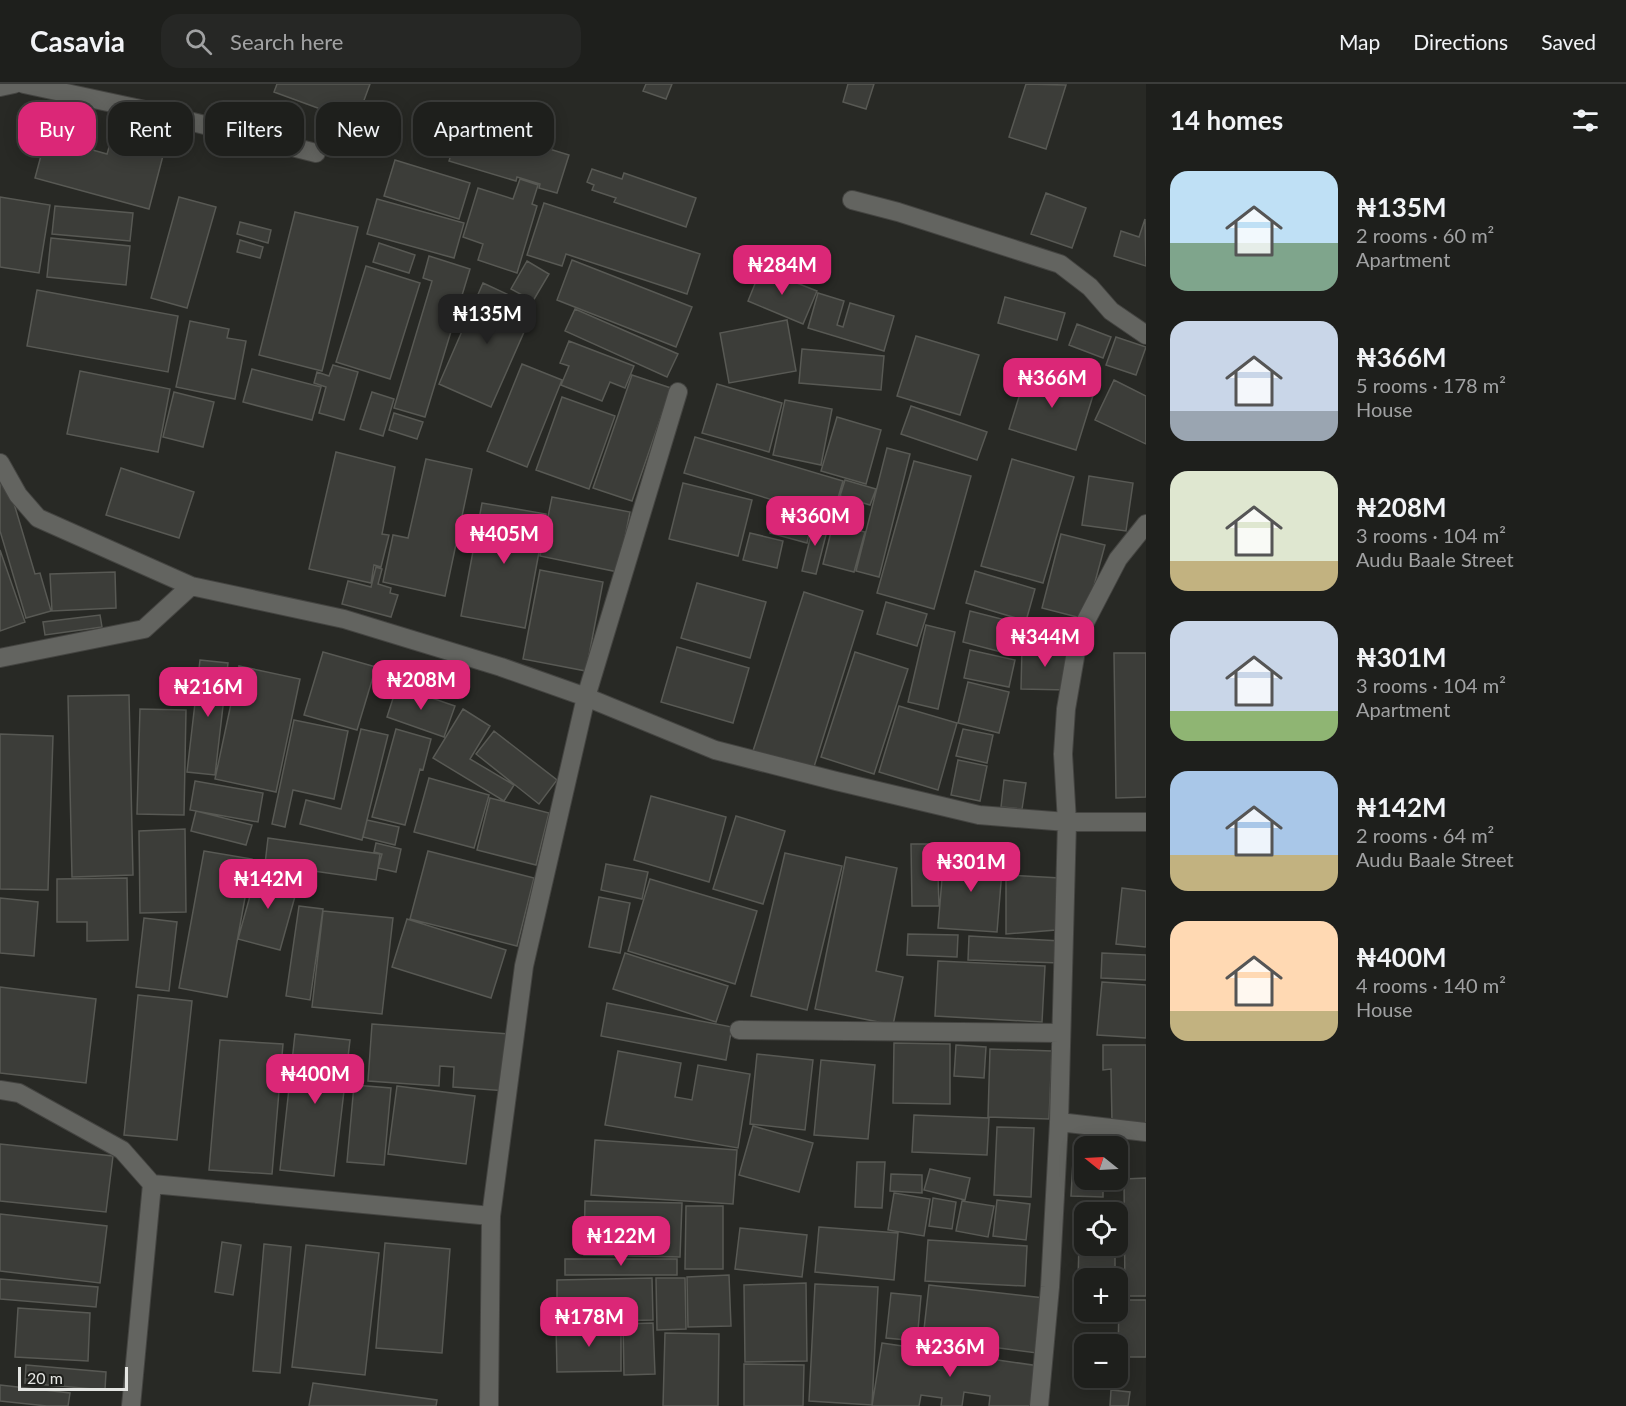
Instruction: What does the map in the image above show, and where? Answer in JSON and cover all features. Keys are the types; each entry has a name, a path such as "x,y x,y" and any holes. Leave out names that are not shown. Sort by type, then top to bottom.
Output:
{"street":[{"path":"0,87 14,84"},
{"path":"24,84 145,110 316,153"},
{"path":"852,200 898,212 1060,264 1090,287 1111,311 1146,335"},
{"path":"489,1406 491,1216 524,966 586,696 678,392"},
{"path":"0,463 18,495 38,518 191,586 345,619 586,696 715,750 814,776 979,815 1067,822 1146,822"},
{"path":"1038,1406 1050,1287 1059,1122 1067,822 1064,743 1066,709 1079,634 1118,559 1146,524"},
{"path":"0,658 144,629 191,586"},
{"path":"739,1030 1060,1033"},
{"path":"0,1090 20,1093 122,1150 152,1184 491,1216"},
{"path":"1059,1122 1146,1132"},
{"path":"131,1406 152,1184"}],"building":[{"path":"277,84 370,84 363,102 316,102 316,107 274,92"},
{"path":"646,84 672,84 666,99 643,91"},
{"path":"848,84 874,84 866,109 843,102"},
{"path":"1026,84 1066,85 1046,149 1009,137"},
{"path":"554,150 569,155 557,193 539,188 540,184 517,177 516,181 449,161 451,156 554,156"},
{"path":"96,151 107,154 108,151 108,156 163,156 149,209 35,178 41,156 96,156"},
{"path":"395,160 470,183 459,219 384,196"},
{"path":"592,169 622,179 624,173 696,198 686,227 614,202 616,198 592,190 594,185 587,182"},
{"path":"520,179 538,185 532,204 537,206 517,273 478,260 483,244 463,237 478,188 513,199"},
{"path":"1046,193 1086,208 1072,248 1031,234"},
{"path":"0,197 50,205 39,273 0,267"},
{"path":"179,197 216,207 187,308 151,298"},
{"path":"377,199 464,223 454,258 367,234"},
{"path":"544,203 700,254 687,294 566,254 562,266 527,255"},
{"path":"55,206 133,213 130,241 52,234"},
{"path":"295,212 358,227 322,371 259,355"},
{"path":"1145,219 1146,266 1114,256 1121,231 1139,237"},
{"path":"240,222 271,230 268,243 237,234"},
{"path":"51,238 130,246 126,285 47,277"},
{"path":"240,240 263,247 260,258 237,252"},
{"path":"379,243 415,255 409,273 373,262"},
{"path":"429,256 470,269 425,417 394,408 432,281 423,278"},
{"path":"572,260 692,307 676,347 557,300"},
{"path":"527,261 549,274 533,301 511,289"},
{"path":"366,266 420,283 390,379 336,362"},
{"path":"761,269 817,291 803,324 748,301"},
{"path":"483,283 535,307 491,407 439,384"},
{"path":"37,290 178,316 168,372 27,346"},
{"path":"818,293 844,301 837,325 843,327 850,303 894,316 884,351 808,328"},
{"path":"1005,297 1065,313 1057,340 998,323"},
{"path":"575,309 678,354 667,377 565,331"},
{"path":"787,320 796,371 729,383 720,333"},
{"path":"190,321 229,329 227,338 246,341 235,399 176,387"},
{"path":"1077,324 1111,337 1103,358 1069,345"},
{"path":"916,336 979,355 960,415 897,396"},
{"path":"1116,337 1146,347 1136,375 1106,365"},
{"path":"569,341 634,366 625,388 610,382 602,401 561,385 569,366 560,363"},
{"path":"802,349 884,356 881,390 799,383"},
{"path":"522,364 562,380 527,467 487,451"},
{"path":"333,365 358,372 344,420 319,413 326,387 314,383 317,372 329,376"},
{"path":"1028,368 1095,389 1076,450 1009,429"},
{"path":"252,369 321,387 312,420 243,402"},
{"path":"80,371 170,389 158,452 67,434"},
{"path":"632,375 671,388 632,501 593,488"},
{"path":"1114,380 1146,396 1146,444 1095,420"},
{"path":"717,384 782,403 769,452 702,433"},
{"path":"174,392 214,402 203,447 163,437"},
{"path":"372,392 394,399 383,436 360,429"},
{"path":"562,397 615,416 589,489 536,470"},
{"path":"785,400 832,409 821,465 773,455"},
{"path":"911,406 987,432 977,460 901,434"},
{"path":"394,413 423,422 417,439 389,430"},
{"path":"837,417 881,430 866,484 821,471"},
{"path":"695,437 843,481 832,518 684,473"},
{"path":"887,448 910,454 879,577 856,571"},
{"path":"336,452 395,467 382,534 389,535 381,567 374,565 371,583 309,569"},
{"path":"426,459 472,469 445,596 383,582 393,535 408,538"},
{"path":"1012,459 1074,477 1043,583 981,566"},
{"path":"914,461 971,476 934,609 877,593"},
{"path":"121,468 194,492 179,538 106,515"},
{"path":"1089,476 1133,483 1126,531 1082,525"},
{"path":"7,480 35,574 40,573 51,611 26,618 0,531 0,482"},
{"path":"845,480 876,489 870,505 840,496"},
{"path":"683,483 752,500 738,556 669,539"},
{"path":"552,497 630,512 618,572 540,556"},
{"path":"482,503 546,514 525,628 461,616"},
{"path":"775,510 812,519 807,543 770,533"},
{"path":"815,519 829,523 816,574 802,571"},
{"path":"833,524 865,532 854,572 823,564"},
{"path":"750,533 783,541 777,568 743,560"},
{"path":"1061,534 1105,545 1085,619 1042,608"},
{"path":"0,550 25,622 0,631"},
{"path":"376,567 382,569 378,584 391,588 390,593 398,595 391,617 342,604 348,581 371,587"},
{"path":"540,570 603,582 586,671 523,659"},
{"path":"975,571 1035,589 1026,621 966,603"},
{"path":"115,572 116,608 52,611 50,574"},
{"path":"697,583 766,602 750,658 681,638"},
{"path":"804,592 863,611 813,770 753,751"},
{"path":"886,602 927,614 917,646 877,634"},
{"path":"970,611 1017,623 1009,654 963,642"},
{"path":"100,615 102,627 45,635 43,622"},
{"path":"926,625 955,632 938,709 908,702"},
{"path":"1022,646 1070,647 1068,690 1021,689"},
{"path":"677,647 749,668 733,723 661,702"},
{"path":"970,650 1015,660 1009,687 964,678"},
{"path":"323,652 376,667 357,730 304,715"},
{"path":"855,652 908,669 874,774 821,757"},
{"path":"1114,653 1146,653 1146,797 1116,798"},
{"path":"200,660 228,663 215,775 187,772"},
{"path":"239,666 300,679 276,792 215,779"},
{"path":"968,682 1009,692 999,733 958,723"},
{"path":"397,686 455,706 444,737 387,717"},
{"path":"129,695 133,875 72,877 68,696"},
{"path":"899,706 957,723 938,790 879,772"},
{"path":"140,709 186,710 184,815 137,814"},
{"path":"463,709 490,726 470,759 514,785 504,801 433,758"},
{"path":"294,720 348,731 334,799 293,790 285,827 272,824"},
{"path":"361,729 388,735 362,840 300,824 306,800 341,809"},
{"path":"396,729 431,739 423,770 420,769 405,825 372,817"},
{"path":"963,729 993,735 987,763 956,756"},
{"path":"494,731 557,780 539,804 476,754"},
{"path":"0,734 53,736 48,890 0,889"},
{"path":"958,760 987,766 980,801 951,795"},
{"path":"429,778 489,795 474,848 414,832"},
{"path":"1004,780 1026,783 1022,809 1001,807"},
{"path":"195,781 263,793 258,822 190,810"},
{"path":"651,796 726,817 709,882 634,860"},
{"path":"490,798 549,813 536,865 477,850"},
{"path":"196,811 252,825 246,845 191,831"},
{"path":"736,816 785,831 763,904 713,889"},
{"path":"367,820 399,827 395,845 363,837"},
{"path":"185,829 186,912 140,913 139,831"},
{"path":"268,838 380,854 376,880 265,864"},
{"path":"376,843 401,849 396,872 378,868 382,854 374,852"},
{"path":"911,844 937,844 939,906 912,906"},
{"path":"204,851 252,859 227,997 179,988"},
{"path":"428,851 534,878 517,946 410,919"},
{"path":"785,853 842,866 807,1010 751,996"},
{"path":"944,854 1003,858 997,932 938,928"},
{"path":"846,857 897,868 876,971 903,977 893,1025 815,1009"},
{"path":"606,864 648,872 642,899 601,890"},
{"path":"257,871 299,882 280,950 238,939"},
{"path":"1006,875 1060,878 1056,930 1006,934"},
{"path":"127,878 128,940 87,941 87,922 57,922 57,879"},
{"path":"650,879 757,911 735,984 628,951"},
{"path":"1122,888 1146,891 1146,947 1116,944"},
{"path":"599,897 630,903 620,953 589,947"},
{"path":"0,898 38,902 34,956 0,953"},
{"path":"299,906 323,909 310,1000 286,996"},
{"path":"323,911 393,918 382,1014 312,1007"},
{"path":"144,918 177,922 169,991 136,987"},
{"path":"407,919 506,950 491,998 392,967"},
{"path":"908,934 958,935 957,957 907,955"},
{"path":"969,936 1061,941 1060,963 968,960"},
{"path":"625,953 728,986 716,1022 613,989"},
{"path":"1102,953 1146,955 1146,980 1101,978"},
{"path":"938,961 1045,966 1042,1022 935,1016"},
{"path":"1102,982 1146,985 1146,1038 1097,1035"},
{"path":"0,987 96,999 86,1083 0,1073"},
{"path":"138,995 192,1001 177,1140 124,1135"},
{"path":"607,1003 732,1027 726,1060 601,1036"},
{"path":"372,1024 511,1034 507,1091 453,1087 454,1067 440,1066 439,1086 368,1081"},
{"path":"295,1034 350,1040 334,1176 280,1170"},
{"path":"220,1040 283,1044 272,1174 209,1170"},
{"path":"894,1043 950,1044 950,1104 893,1103"},
{"path":"956,1045 986,1047 984,1078 954,1076"},
{"path":"1103,1045 1146,1045 1146,1126 1112,1122 1111,1069 1103,1070"},
{"path":"990,1049 1052,1051 1049,1119 988,1117"},
{"path":"618,1051 681,1063 675,1097 692,1100 698,1065 750,1074 738,1148 605,1125"},
{"path":"757,1054 813,1060 805,1130 750,1124"},
{"path":"821,1060 875,1065 868,1139 814,1135"},
{"path":"354,1085 391,1088 384,1165 347,1162"},
{"path":"397,1086 475,1096 466,1164 388,1154"},
{"path":"914,1115 989,1118 987,1155 912,1152"},
{"path":"753,1126 813,1143 799,1192 739,1175"},
{"path":"997,1127 1034,1128 1031,1197 994,1195"},
{"path":"595,1140 737,1150 733,1204 591,1195"},
{"path":"1074,1143 1074,1190 1103,1190 1103,1197 1071,1196"},
{"path":"0,1144 113,1156 106,1212 0,1201"},
{"path":"857,1162 885,1162 882,1208 855,1207"},
{"path":"930,1169 970,1178 965,1200 924,1190"},
{"path":"891,1174 922,1175 922,1193 890,1191"},
{"path":"1146,1178 1146,1296 1128,1296 1128,1268 1125,1268 1125,1256 1128,1256 1128,1202 1124,1202 1124,1190 1128,1190 1128,1179"},
{"path":"894,1193 930,1199 924,1236 888,1230"},
{"path":"933,1198 956,1202 952,1229 929,1226"},
{"path":"997,1200 1030,1204 1026,1240 993,1236"},
{"path":"585,1201 682,1203 680,1257 584,1255"},
{"path":"962,1201 994,1206 988,1237 956,1231"},
{"path":"686,1206 723,1206 723,1269 685,1269"},
{"path":"0,1214 107,1226 100,1283 0,1271"},
{"path":"819,1227 898,1233 894,1280 815,1272"},
{"path":"740,1228 807,1235 802,1277 735,1269"},
{"path":"928,1240 1027,1246 1025,1286 925,1281"},
{"path":"222,1242 241,1245 233,1295 215,1292"},
{"path":"385,1243 450,1249 442,1353 376,1348"},
{"path":"264,1244 291,1247 280,1373 253,1371"},
{"path":"306,1245 379,1253 365,1375 292,1367"},
{"path":"1079,1256 1115,1256 1115,1268 1078,1268"},
{"path":"565,1259 677,1259 677,1275 565,1275"},
{"path":"729,1275 731,1326 688,1327 687,1277"},
{"path":"652,1278 653,1320 557,1322 557,1280"},
{"path":"656,1278 685,1278 686,1329 657,1330"},
{"path":"0,1279 98,1287 96,1307 0,1299"},
{"path":"806,1283 807,1361 745,1362 744,1285"},
{"path":"815,1284 878,1287 872,1405 809,1401"},
{"path":"929,1285 1044,1298 1037,1353 923,1338"},
{"path":"891,1293 921,1296 917,1341 886,1338"},
{"path":"1128,1300 1146,1300 1146,1357 1128,1357 1128,1334 1118,1334 1119,1322 1128,1322"},
{"path":"18,1308 90,1313 88,1361 15,1357"},
{"path":"653,1323 655,1374 624,1375 623,1324"},
{"path":"621,1324 621,1371 557,1372 556,1325"},
{"path":"665,1333 719,1334 718,1406 663,1406"},
{"path":"882,1343 1039,1366 1034,1406 989,1406 990,1396 964,1392 962,1406 941,1406 942,1398 921,1395 919,1406 872,1406"},
{"path":"744,1364 804,1365 803,1406 744,1406"},
{"path":"26,1365 106,1372 105,1390 25,1383"},
{"path":"313,1383 437,1400 436,1406 309,1406"},
{"path":"0,1385 70,1393 68,1406 0,1401"},
{"path":"1111,1390 1130,1392 1128,1406 1110,1406"}]}
